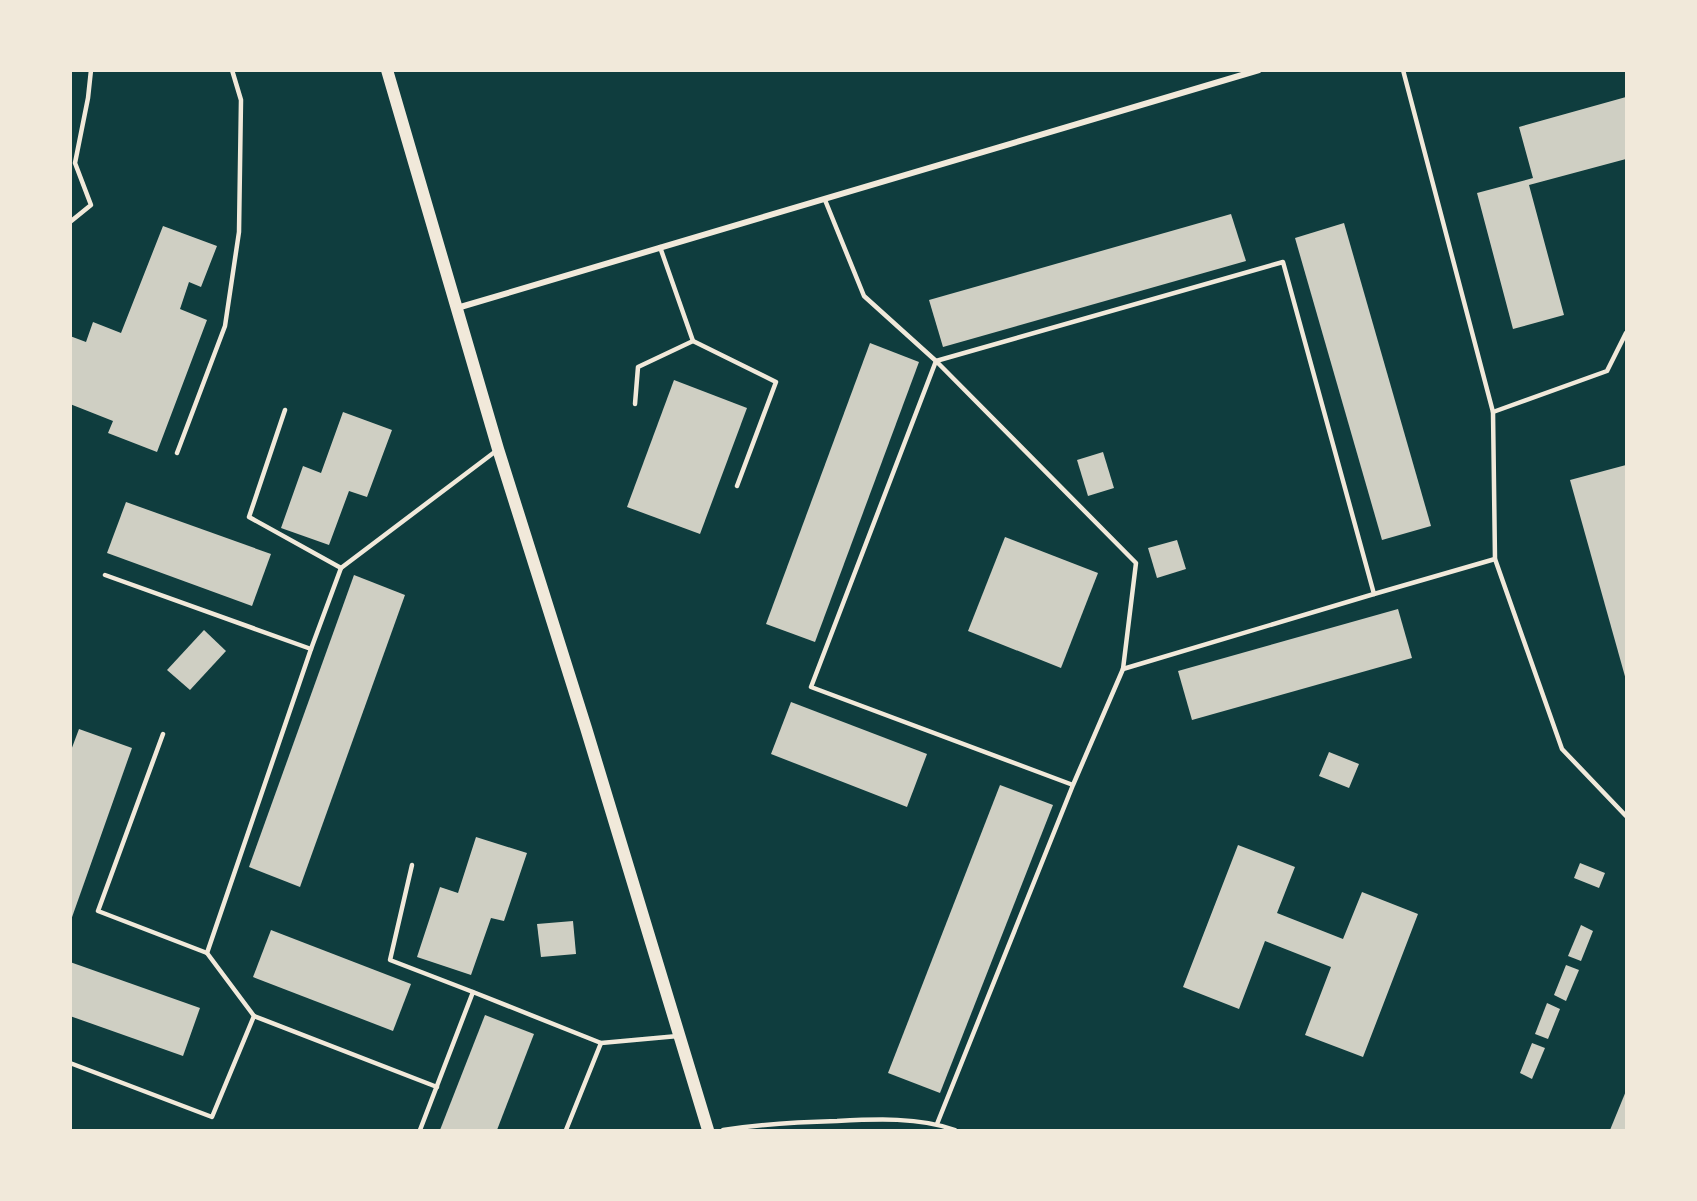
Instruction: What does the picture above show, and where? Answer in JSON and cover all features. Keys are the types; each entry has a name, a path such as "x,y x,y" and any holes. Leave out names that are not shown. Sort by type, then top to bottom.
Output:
{"main road":[{"path":"387,70 498,449 586,728 708,1131"}],"street":[{"path":"457,308 1259,70"}],"lane":[{"path":"70,222 91,205 75,162 88,98 91,70"},
{"path":"177,453 225,327 238,243 241,100 232,70"},
{"path":"1403,70 1493,412 1495,559 1562,749 1626,816"},
{"path":"825,200 864,296 936,361 1136,563 1123,669 1073,785 937,1124"},
{"path":"660,247 693,341 776,382 737,486"},
{"path":"936,361 1283,262 1374,594"},
{"path":"1493,412 1607,370 1626,333"},
{"path":"634,404 638,367 693,341"},
{"path":"936,361 810,687 1073,785"},
{"path":"285,410 249,518 341,568"},
{"path":"207,952 341,568 498,449"},
{"path":"1123,669 1495,559"},
{"path":"105,575 311,649"},
{"path":"163,734 98,911 207,952 254,1016 437,1088"},
{"path":"412,865 390,960 600,1043 680,1036"},
{"path":"420,1131 474,992"},
{"path":"70,1063 212,1117 254,1016"},
{"path":"566,1131 600,1043"},
{"path":"723,1131 765,1123 875,1119 937,1124 955,1131"}],"building":[{"path":"1626,97 1626,159 1529,185 1564,315 1513,329 1477,193 1533,178 1519,127"},
{"path":"1231,214 1246,261 943,347 929,300"},
{"path":"1344,223 1431,526 1382,540 1295,238"},
{"path":"163,226 217,246 201,287 189,282 180,309 207,320 157,452 108,433 113,421 70,404 70,336 86,342 93,322 121,333"},
{"path":"870,343 919,362 815,642 766,624"},
{"path":"674,380 747,408 700,534 627,507"},
{"path":"343,412 392,430 367,497 349,491 329,545 281,528 303,466 321,473"},
{"path":"1103,452 1114,488 1088,496 1077,460"},
{"path":"1626,465 1626,680 1570,480"},
{"path":"126,502 271,554 252,606 107,553"},
{"path":"1005,537 1098,573 1061,668 968,631"},
{"path":"1177,540 1186,569 1157,578 1148,548"},
{"path":"354,575 405,595 300,887 249,867"},
{"path":"1398,609 1412,658 1192,720 1178,671"},
{"path":"204,630 226,651 190,690 167,670"},
{"path":"791,702 927,754 907,807 771,754"},
{"path":"79,729 132,748 71,920 70,753"},
{"path":"1329,752 1359,764 1349,788 1319,776"},
{"path":"1000,785 1053,805 940,1093 888,1073"},
{"path":"476,837 527,853 504,921 491,918 471,975 417,957 440,887 458,893"},
{"path":"1238,845 1295,867 1277,913 1343,939 1362,892 1418,914 1363,1057 1305,1035 1331,967 1265,941 1239,1009 1183,987"},
{"path":"1580,863 1605,873 1599,888 1574,878"},
{"path":"573,921 576,954 541,957 537,924"},
{"path":"1581,925 1593,931 1581,961 1568,956"},
{"path":"271,930 411,984 393,1031 253,977"},
{"path":"70,962 200,1008 183,1056 70,1016"},
{"path":"1566,965 1579,970 1566,1001 1554,995"},
{"path":"1547,1003 1560,1009 1548,1039 1535,1034"},
{"path":"485,1015 534,1034 497,1130 440,1130"},
{"path":"1532,1043 1545,1048 1532,1079 1520,1073"},
{"path":"1626,1091 1626,1130 1610,1130"}]}
